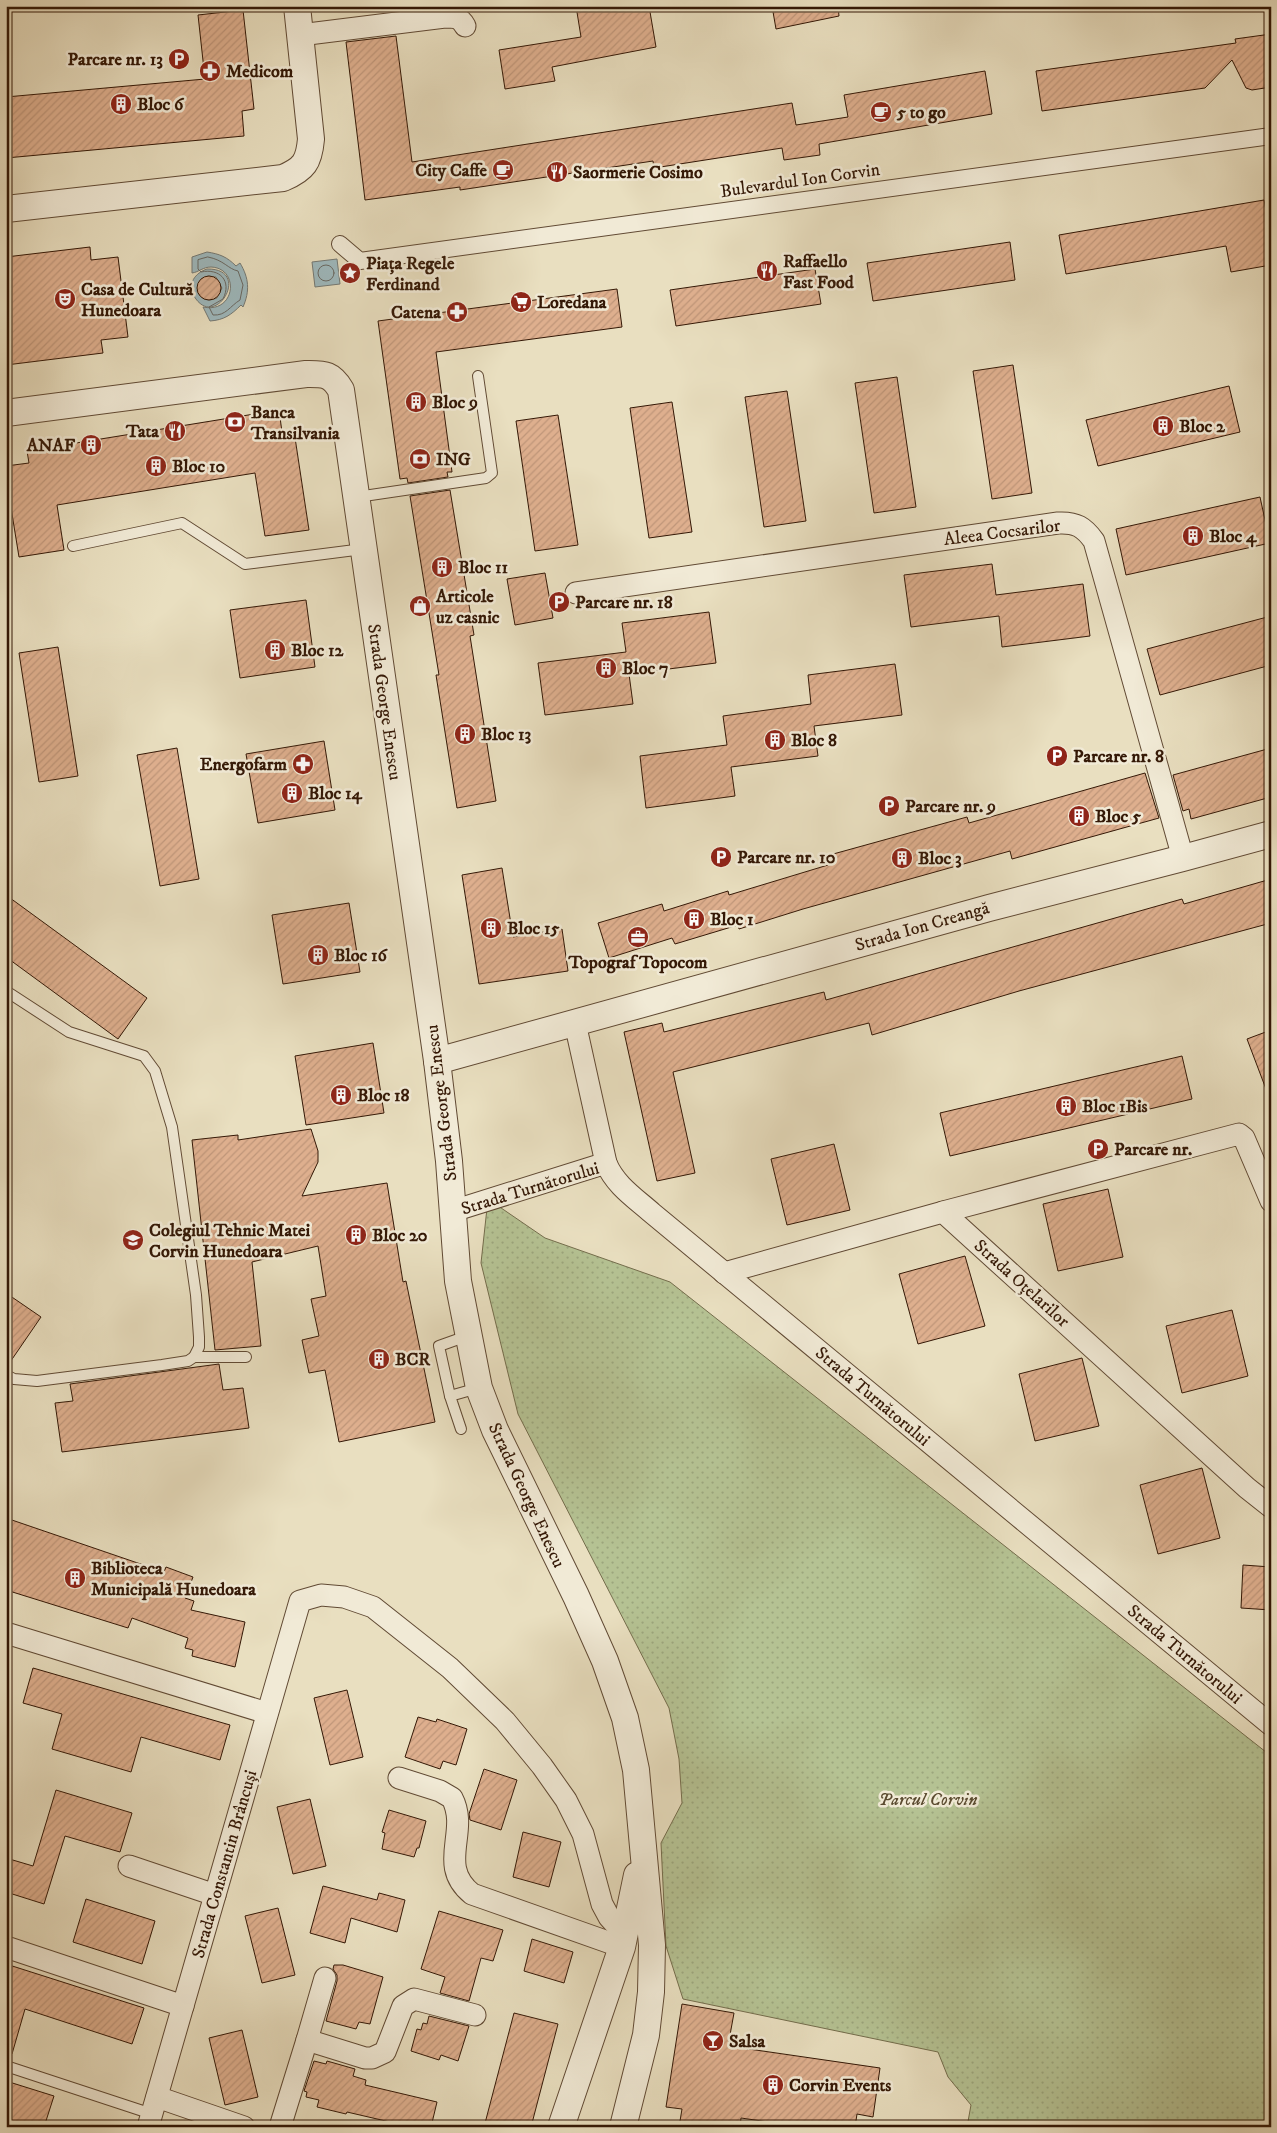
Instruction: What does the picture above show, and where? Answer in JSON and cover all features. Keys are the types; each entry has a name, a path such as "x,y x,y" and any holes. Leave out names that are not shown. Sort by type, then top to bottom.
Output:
{"street":[{"path":"6,209 283,178 303,167 310,155 311,139 297,6"},
{"path":"300,35 455,17 461,20 465,26"},
{"name":"Bulevardul Ion Corvin","path":"340,244 360,260 1271,136"},
{"name":"Strada George Enescu","path":"6,413 306,374 322,374 330,377 341,390 438,1061 458,1281 479,1388 495,1430 576,1596 605,1661 625,1718 636,1770 652,1946 651,1992 646,2036 623,2127"},
{"name":"Aleea Cocsarilor","path":"576,593 1058,523 1075,524 1086,529 1094,541 1183,858"},
{"name":"Strada Ion Creangă","path":"438,1061 979,910 1271,834"},
{"path":"575,1023 606,1163"},
{"path":"724,1272 1239,1134 1244,1138 1271,1201"},
{"name":"Strada Turnătorului","path":"453,1211 606,1163 610,1173 619,1184 1271,1725"},
{"name":"Strada Oțelarilor","path":"943,1212 1240,1482 1271,1507"},
{"name":"Strada Constantin Brâncuși","path":"152,2113 300,1601 321,1595 344,1597 373,1607 450,1668 505,1721 542,1766 566,1800 583,1834 602,1904 624,1941"},
{"path":"6,1632 267,1713"},
{"path":"400,1778 440,1791 452,1798 458,1814 454,1868 461,1883 472,1894 624,1941"},
{"name":"Strada George Enescu","path":"561,2127 624,1941 635,1890 642,1830"},
{"path":"129,1866 215,1895"},
{"path":"6,1947 183,2006"},
{"path":"280,2127 325,1978"},
{"path":"307,2040 365,2058 372,2058 385,2052 404,2006 414,2000 475,2015"},
{"path":"152,2113 244,2127"}],"lane":[{"path":"356,497 486,478 492,473 478,376"},
{"path":"73,546 182,523 245,564 363,549"},
{"path":"6,991 70,1032 144,1056 155,1071 173,1136 196,1295 199,1337 199,1347 194,1357 188,1361 37,1381 14,1379 6,1375"},
{"path":"461,1429 450,1396 439,1346 468,1336"},
{"path":"194,1357 246,1357"},
{"path":"450,1396 479,1388"},
{"path":"6,2066 152,2113"}],"green space":[{"name":"Parcul Corvin","path":"488,1199 545,1238 670,1282 1271,1756 1271,2127 967,2127 971,2105 948,2077 938,2052 683,1999 666,1946 661,1843 682,1803 679,1759 669,1708 518,1414 481,1263"}],"water":[{"path":"207,252 223,256 236,266 240,263 248,285 243,307 241,305 227,316 210,321 203,307 214,307 222,304 228,298 230,282 227,275 220,269 211,267 192,273 192,257"},
{"path":"337,259 340,284 315,287 312,262"},
{"path":"207,269 221,271 227,278 229,287 226,296 219,303 211,307 202,305 192,292 193,280","holes":["208,276 216,277 222,288 217,298 211,300 203,298 197,291 201,279"]}],"building":[{"path":"576,6 649,6 656,47 552,67 555,81 505,89 499,50 581,37"},
{"path":"772,6 838,6 839,16 776,29"},
{"name":"Bloc 6","path":"243,10 254,109 242,111 244,136 6,158 6,97 205,79 198,15"},
{"path":"1271,34 1271,87 1252,90 1246,88 1232,60 1205,88 1042,111 1036,71 1236,43 1235,39"},
{"path":"396,36 412,162 792,103 796,125 848,117 844,95 985,71 992,114 819,144 820,155 784,160 782,148 654,168 653,161 460,190 460,187 365,200 346,42"},
{"path":"1264,200 1271,238 1271,265 1231,272 1226,246 1066,274 1059,235"},
{"path":"1010,242 1015,280 873,301 867,263"},
{"name":"Casa de Cultură Hunedoara","path":"90,247 91,260 118,257 128,337 101,340 103,353 6,365 6,257"},
{"path":"815,269 821,304 676,326 670,290"},
{"path":"209,276 218,279 221,288 218,297 209,300 200,297 197,288 200,279"},
{"path":"617,289 622,327 436,352 452,472 447,472 448,477 408,483 407,478 400,479 378,321"},
{"path":"1013,365 1032,493 992,499 973,371"},
{"path":"897,377 916,507 874,513 855,383"},
{"name":"Bloc 2","path":"1229,386 1240,432 1098,466 1086,420"},
{"path":"787,391 806,521 764,527 745,397"},
{"path":"672,402 692,532 649,538 630,408"},
{"path":"279,410 282,432 294,431 309,530 265,536 255,473 57,505 64,550 19,557 6,477 6,466 29,463 27,451"},
{"path":"558,415 578,545 535,551 516,421"},
{"path":"450,490 474,635 470,636 496,801 457,808 436,675 439,675 410,496"},
{"name":"Bloc 4","path":"1260,497 1270,543 1126,575 1116,529"},
{"path":"992,564 996,595 1083,584 1090,636 1002,647 999,616 911,627 904,575"},
{"path":"545,573 553,618 515,625 507,579"},
{"name":"Bloc 12","path":"306,600 315,667 240,678 230,610"},
{"name":"Bloc 7","path":"709,612 716,663 629,674 633,704 545,715 538,663 626,652 622,623"},
{"path":"1271,616 1271,665 1160,695 1147,649"},
{"path":"58,647 78,776 39,782 19,653"},
{"name":"Bloc 8","path":"895,664 902,715 814,726 818,756 731,767 735,796 646,808 640,756 727,745 723,716 811,704 808,675"},
{"name":"Bloc 14","path":"324,741 335,810 258,823 246,754"},
{"path":"177,748 199,879 160,886 137,755"},
{"path":"1271,748 1271,797 1191,819 1189,809 1183,811 1173,775"},
{"path":"1145,773 1159,818 1012,859 1010,851 803,909 739,929 738,925 675,944 672,938 609,958 598,923 662,904 664,911 728,891 729,895 828,865 826,856 967,817 969,823"},
{"name":"Bloc 15","path":"502,868 513,937 562,929 568,971 479,984 462,875"},
{"path":"1271,879 1271,923 1019,991 872,1035 869,1023 673,1072 695,1173 657,1181 624,1032 662,1023 664,1032 824,992 826,1000 1182,899 1184,904"},
{"path":"6,895 147,998 118,1039 6,957"},
{"name":"Bloc 16","path":"349,903 360,972 283,984 272,915"},
{"path":"1271,1030 1271,1096 1269,1097 1247,1039"},
{"name":"Bloc 18","path":"373,1043 384,1113 306,1125 295,1056"},
{"name":"Bloc 1Bis","path":"1182,1056 1192,1099 950,1156 940,1113"},
{"path":"311,1129 318,1151 318,1162 302,1196 387,1183 403,1282 406,1281 435,1422 339,1442 325,1370 309,1373 302,1340 319,1336 311,1299 326,1296 318,1246 252,1262 261,1346 215,1350 192,1140 238,1135 238,1140"},
{"path":"834,1144 850,1210 787,1225 771,1159"},
{"path":"1108,1189 1123,1257 1058,1271 1043,1204"},
{"path":"965,1256 985,1326 918,1344 899,1274"},
{"path":"6,1293 41,1317 6,1368"},
{"path":"1232,1310 1248,1376 1182,1393 1166,1326"},
{"path":"1082,1358 1099,1426 1035,1441 1019,1374"},
{"path":"219,1364 223,1390 243,1388 249,1428 62,1452 55,1403 73,1401 70,1384"},
{"path":"1202,1468 1220,1538 1158,1554 1140,1485"},
{"name":"Biblioteca Municipală Hunedoara","path":"6,1518 164,1572 166,1567 193,1577 185,1598 194,1601 191,1610 245,1622 235,1667 192,1656 193,1650 185,1648 188,1638 132,1618 128,1628 6,1590"},
{"path":"1243,1565 1271,1567 1271,1610 1241,1608"},
{"path":"33,1668 230,1725 220,1760 141,1737 131,1772 52,1749 62,1714 23,1703"},
{"path":"347,1690 363,1757 330,1765 314,1698"},
{"path":"418,1717 436,1722 437,1719 467,1729 456,1765 443,1761 440,1769 405,1757"},
{"path":"484,1769 517,1780 501,1830 470,1820 469,1814"},
{"path":"56,1790 132,1813 120,1852 65,1836 44,1904 6,1892 6,1858 33,1866"},
{"path":"310,1799 326,1866 293,1874 277,1807"},
{"path":"389,1810 426,1821 419,1848 417,1848 414,1857 382,1849 385,1833 382,1832"},
{"path":"523,1832 561,1842 549,1887 513,1877"},
{"path":"323,1886 377,1900 379,1893 405,1900 397,1932 351,1918 345,1943 310,1933"},
{"path":"86,1899 155,1921 142,1964 73,1942"},
{"path":"278,1908 295,1975 262,1983 245,1916"},
{"path":"439,1911 503,1930 493,1961 481,1958 469,2001 440,1993 445,1977 421,1969"},
{"path":"532,1939 573,1952 564,1983 524,1971"},
{"path":"6,1964 144,2008 132,2044 25,2009 12,2054 6,2053"},
{"path":"334,1965 343,1965 383,1977 370,2024 359,2022 356,2029 326,2021 337,1981 337,1975 333,1969"},
{"name":"Corvin Events","path":"682,2004 734,2013 728,2046 880,2068 873,2117 857,2114 855,2127 803,2127 741,2118 740,2127 679,2127 682,2109 666,2107"},
{"path":"514,2013 558,2024 531,2127 484,2127"},
{"path":"429,2016 469,2026 458,2061 441,2055 439,2060 411,2051 417,2029 421,2030 423,2023 427,2024"},
{"path":"242,2030 258,2097 225,2105 209,2038"},
{"path":"314,2061 326,2064 327,2061 355,2069 353,2076 366,2080 365,2085 437,2102 431,2127 389,2127 390,2122 317,2107 319,2100 306,2097 307,2092 304,2091"},
{"path":"6,2081 54,2096 44,2127 6,2127"}],"place":[{"name":"Parcare nr. 13","path":"179,59"},
{"name":"Medicom","path":"210,71"},
{"name":"Bloc 6","path":"121,104"},
{"name":"5 to go","path":"881,112"},
{"name":"City Caffe","path":"503,170"},
{"name":"Saormerie Cosimo","path":"557,172"},
{"name":"Raffaello Fast Food","path":"767,271"},
{"name":"Piața Regele Ferdinand","path":"350,273"},
{"name":"Casa de Cultură Hunedoara","path":"65,299"},
{"name":"Loredana","path":"521,302"},
{"name":"Catena","path":"457,312"},
{"name":"Bloc 9","path":"416,402"},
{"name":"Banca Transilvania","path":"235,422"},
{"name":"Bloc 2","path":"1163,426"},
{"name":"Tata","path":"175,431"},
{"name":"ANAF","path":"91,445"},
{"name":"ING","path":"420,459"},
{"name":"Bloc 10","path":"156,466"},
{"name":"Bloc 4","path":"1193,536"},
{"name":"Bloc 11","path":"442,567"},
{"name":"Parcare nr. 18","path":"559,602"},
{"name":"Articole uz casnic","path":"420,606"},
{"name":"Bloc 12","path":"275,650"},
{"name":"Bloc 7","path":"606,668"},
{"name":"Bloc 13","path":"465,734"},
{"name":"Bloc 8","path":"775,740"},
{"name":"Parcare nr. 8","path":"1057,756"},
{"name":"Energofarm","path":"303,764"},
{"name":"Bloc 14","path":"292,793"},
{"name":"Parcare nr. 9","path":"889,806"},
{"name":"Bloc 5","path":"1079,816"},
{"name":"Parcare nr. 10","path":"721,857"},
{"name":"Bloc 3","path":"902,858"},
{"name":"Bloc 1","path":"694,919"},
{"name":"Bloc 15","path":"491,928"},
{"name":"Topograf Topocom","path":"638,937"},
{"name":"Bloc 16","path":"318,955"},
{"name":"Bloc 18","path":"341,1095"},
{"name":"Bloc 1Bis","path":"1066,1106"},
{"name":"Parcare nr.","path":"1098,1149"},
{"name":"Bloc 20","path":"356,1235"},
{"name":"Colegiul Tehnic Matei Corvin Hunedoara","path":"133,1240"},
{"name":"BCR","path":"379,1359"},
{"name":"Biblioteca Municipală Hunedoara","path":"75,1578"},
{"name":"Salsa","path":"713,2041"},
{"name":"Corvin Events","path":"773,2085"}]}
